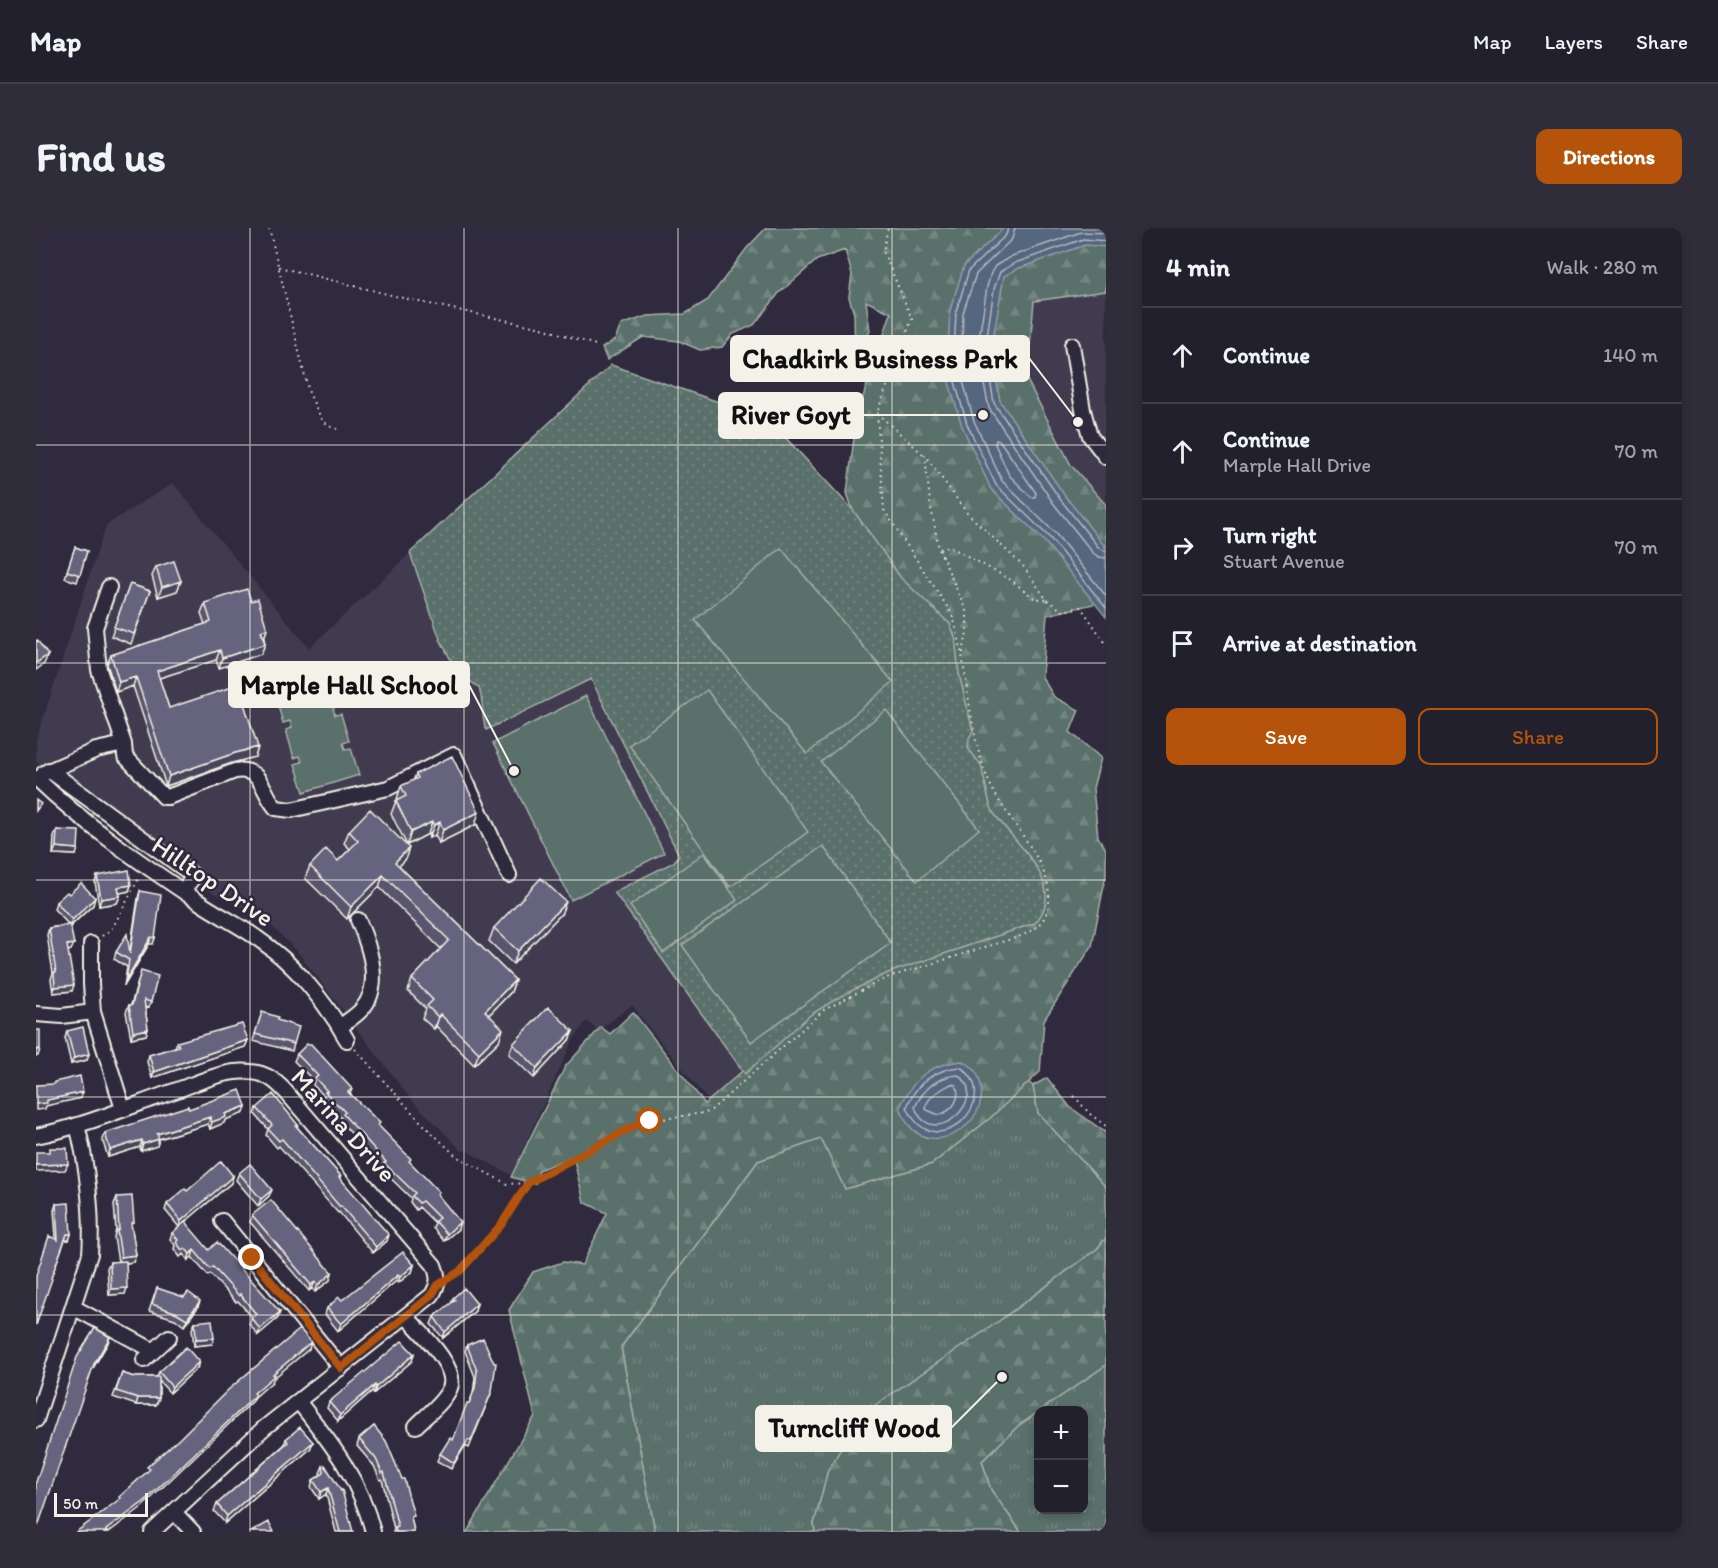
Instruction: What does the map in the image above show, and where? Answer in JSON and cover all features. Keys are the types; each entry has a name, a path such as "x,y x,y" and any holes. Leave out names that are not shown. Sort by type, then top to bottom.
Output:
{"street":[{"path":"1072,345 1090,436 1106,457"},
{"path":"109,587 95,628 99,670 124,744 125,756 164,797 235,771 244,770 256,776 276,808 283,810 313,806 388,788 454,755 509,874"},
{"path":"40,774 96,750 124,744"},
{"path":"40,774 194,876 183,891"},
{"name":"Hilltop Drive","path":"40,774 61,802 183,891 260,939 288,963 316,994 347,1040"},
{"path":"340,1027 361,1010 369,1000 372,987 367,940 358,920"},
{"path":"91,940 93,1012 123,1109"},
{"path":"36,1014 62,1016 93,1012"},
{"name":"Marina Drive","path":"36,1136 77,1125 222,1075 250,1072 263,1074 275,1080 434,1265 439,1276 438,1285"},
{"path":"36,1420 87,1267 91,1239 85,1153 77,1125"},
{"path":"222,1221 341,1368"},
{"path":"152,1532 175,1513 218,1470 298,1401 432,1295 438,1285"},
{"path":"73,1307 149,1355 169,1337"},
{"path":"406,1316 446,1363 452,1377 450,1389 446,1394 417,1420"},
{"path":"298,1401 342,1458 362,1496 373,1532"},
{"path":"175,1513 193,1532"}],"path":[{"path":"269,228 309,393 322,420 331,427 341,430"},
{"path":"347,1040 420,1121 456,1156 507,1184 528,1183 632,1127 650,1121 710,1112 824,1010 876,983 1018,937 1041,923 1050,901 1043,868 990,785 974,735 958,632 952,614 884,510 877,413 912,319 883,251 888,228"},
{"path":"279,267 411,300 542,328 599,346"},
{"path":"877,413 925,456 966,513 1023,566 1047,600 1063,611 1082,607 1106,644"},
{"path":"925,456 930,502 939,549 967,614 967,632 962,656"},
{"path":"939,549 949,546 1011,580 1034,598 1047,600"},
{"path":"91,940 113,927 146,865"},
{"path":"1074,1096 1090,1114 1106,1126"},
{"path":"438,1285 460,1271 501,1225 528,1183"}],"shaded area":[{"path":"1106,291 1106,505 1071,465 1027,380 1034,301"},
{"path":"611,365 768,419 990,805 711,1104 632,1005 598,1031 587,1021 573,1040 511,1175 465,1150 463,1152 410,1098 300,955 262,917 203,888 64,789 36,761 36,740 106,525 173,483 309,648"}],"green space":[{"path":"766,228 1106,228 1106,291 1034,301 1027,380 1071,465 1106,505 1106,601 1047,615 1042,677 1054,697 1079,710 1070,732 1101,758 1093,788 1098,837 1106,849 1106,875 1092,946 1044,1020 1040,1072 989,1119 932,1164 845,1189 821,1139 758,1161 621,1347 655,1532 489,1532 487,1530 467,1532 535,1416 509,1310 533,1272 563,1262 582,1265 607,1213 584,1202 573,1156 539,1170 535,1184 511,1177 565,1067 601,1027 610,1034 633,1012 705,1104 818,1004 1031,870 987,804 866,550 847,493 857,415 891,313 866,301 870,331 855,356 854,314 849,297 852,274 845,250 817,260 779,293 754,325 733,334 722,347 700,350 679,341 643,337 607,360 602,348 615,340 621,325 647,316 685,314 708,300 747,248"},
{"path":"611,365 768,419 853,510 901,578 950,624 955,637 959,674 973,731 969,738 968,748 981,765 993,812 1035,864 1046,894 1044,909 1035,923 888,973 841,996 810,1015 745,1074 614,892 674,862 679,855 591,679 486,730 479,688 456,670 440,639 410,553"},
{"path":"781,548 893,682 807,754 695,620"},
{"path":"324,679 325,681 331,679 339,706 333,708 335,715 341,714 349,741 343,743 345,749 351,748 359,775 304,792 295,764 302,762 300,756 294,758 286,730 292,728 290,721 283,723 275,695"},
{"path":"707,690 808,832 730,887 629,745"},
{"path":"586,696 664,853 571,900 493,743"},
{"path":"886,710 979,829 917,881 821,762"},
{"path":"823,846 891,943 751,1042 682,945"},
{"path":"704,853 737,900 663,953 630,906"},
{"path":"1047,1078 1070,1107 1106,1133 1106,1187 1038,1113 1033,1086"},
{"path":"1028,1082 1033,1086 1038,1113 1106,1187 1106,1238 1097,1249 995,1324 897,1390 828,1470 814,1524 815,1532 655,1532 621,1347 758,1161 821,1138 845,1188 932,1164 989,1119"},
{"path":"1106,1238 1106,1365 1047,1406 1034,1406 1034,1415 1018,1426 982,1461 991,1490 1021,1532 815,1532 814,1524 828,1470 862,1414 995,1324 1097,1249"},
{"path":"1106,1365 1106,1532 1021,1532 991,1490 982,1461 1018,1426 1034,1415 1034,1514 1088,1514 1088,1406 1047,1406"}],"water":[{"path":"1004,228 1106,228 1106,247 1085,245 1017,269 1004,276 991,350 1000,401 1065,496 1106,548 1106,617 1045,542 991,489 962,426 947,376 950,310 964,266"},
{"path":"962,1061 975,1070 981,1089 980,1105 973,1119 948,1136 934,1138 920,1135 908,1124 902,1113 900,1107 905,1097 924,1074 940,1065"}],"building":[{"path":"75,547 87,551 80,575 67,571"},
{"path":"174,561 181,581 162,587 156,567"},
{"path":"130,584 150,591 134,634 114,627"},
{"path":"247,589 251,601 258,599 267,629 261,631 265,644 222,658 220,650 157,671 169,708 238,685 258,747 169,776 136,677 119,682 111,655 211,622 205,603"},
{"path":"36,641 48,655 36,663"},
{"path":"452,756 479,812 443,830 440,822 434,825 432,822 411,832 396,801 406,796 401,786 418,778 416,774"},
{"path":"36,800 41,804 36,811"},
{"path":"370,809 409,848 395,862 515,980 485,1011 503,1029 479,1053 440,1014 438,1017 427,1006 433,1000 412,979 449,940 383,875 351,907 310,866 326,849 338,861 358,841 349,831"},
{"path":"57,830 79,831 78,849 56,847"},
{"path":"129,870 131,885 118,887 120,896 101,899 97,876"},
{"path":"541,878 566,902 518,951 494,928"},
{"path":"81,883 95,898 72,920 56,902"},
{"path":"140,891 161,895 155,938 151,937 126,980 129,960 116,952 127,934 130,954"},
{"path":"70,925 74,944 67,945 74,985 55,987 54,972 56,972 49,928"},
{"path":"141,971 158,976 151,1002 144,1000 148,1029 133,1032 129,1005 132,1005"},
{"path":"548,1007 573,1031 537,1068 513,1044"},
{"path":"262,1012 299,1027 294,1044 255,1034"},
{"path":"242,1024 248,1040 154,1072 149,1055 179,1046 177,1042"},
{"path":"83,1027 89,1054 74,1058 67,1031"},
{"path":"36,1030 40,1030 40,1049 36,1050"},
{"path":"307,1044 311,1044 352,1089 348,1092 380,1123 378,1125 439,1192 437,1194 460,1222 447,1234 435,1221 439,1218 422,1201 419,1203 412,1196 415,1193 384,1163 386,1162 343,1114 345,1112 325,1092 327,1091 315,1078 318,1076 297,1054"},
{"path":"80,1076 83,1092 36,1104 36,1085 54,1084 54,1082"},
{"path":"240,1090 246,1106 225,1114 226,1117 212,1122 210,1117 157,1134 159,1139 143,1144 142,1140 110,1150 105,1133 188,1106 189,1109"},
{"path":"273,1094 298,1125 296,1126 389,1235 376,1247 282,1139 279,1141 268,1129 272,1125 257,1108"},
{"path":"50,1148 67,1148 68,1164 36,1165 36,1152 50,1152"},
{"path":"221,1161 233,1176 181,1221 167,1204 185,1189 187,1191"},
{"path":"250,1164 272,1190 261,1199 239,1173"},
{"path":"132,1196 134,1222 131,1223 136,1255 121,1257 117,1230 119,1230 117,1197"},
{"path":"271,1200 332,1273 318,1285 315,1282 311,1285 252,1215"},
{"path":"69,1203 71,1234 67,1234 36,1325 36,1276 49,1236 58,1240 56,1204"},
{"path":"185,1222 209,1250 217,1242 280,1312 260,1329 251,1318 256,1314 240,1294 239,1296 213,1267 210,1269 194,1250 190,1254 185,1248 182,1250 176,1242 178,1240 172,1233"},
{"path":"403,1252 414,1265 400,1277 398,1275 341,1324 327,1308 339,1297 342,1300"},
{"path":"126,1261 127,1288 111,1289 110,1262"},
{"path":"157,1288 184,1297 188,1292 200,1301 187,1319 152,1304"},
{"path":"464,1288 477,1304 445,1332 434,1317 455,1300 453,1298"},
{"path":"212,1320 214,1338 196,1339 195,1322"},
{"path":"95,1328 110,1337 94,1364 36,1532 36,1482 77,1357"},
{"path":"300,1329 311,1342 273,1374 275,1375 254,1393 256,1395 145,1501 106,1530 107,1532 76,1532 121,1498 119,1497 150,1469 147,1467 228,1390"},
{"path":"483,1338 496,1363 492,1391 471,1441 468,1440 454,1463 440,1454 450,1438 453,1440 475,1388 477,1371 467,1345"},
{"path":"402,1341 414,1354 340,1415 329,1402"},
{"path":"186,1347 199,1362 172,1387 159,1372"},
{"path":"122,1373 134,1377 159,1377 159,1398 138,1398 116,1391"},
{"path":"374,1426 386,1441 402,1479 404,1479 414,1516 411,1517 414,1532 396,1532 395,1528 398,1527 384,1472 382,1473 376,1459 359,1439"},
{"path":"300,1427 313,1442 227,1516 217,1504 288,1442 286,1439"},
{"path":"325,1465 342,1490 353,1532 340,1532 328,1488 321,1492 313,1480 324,1473 323,1466"},
{"path":"269,1522 274,1532 251,1532"}],"place":[{"name":"River Goyt","path":"983,415"},
{"name":"Chadkirk Business Park","path":"1078,422"},
{"name":"Marple Hall School","path":"514,771"},
{"name":"Turncliff Wood","path":"1002,1377"}],"route":[{"path":"252,1258 341,1368 432,1295 438,1285 460,1271 501,1225 528,1183 632,1127 650,1121"}]}
